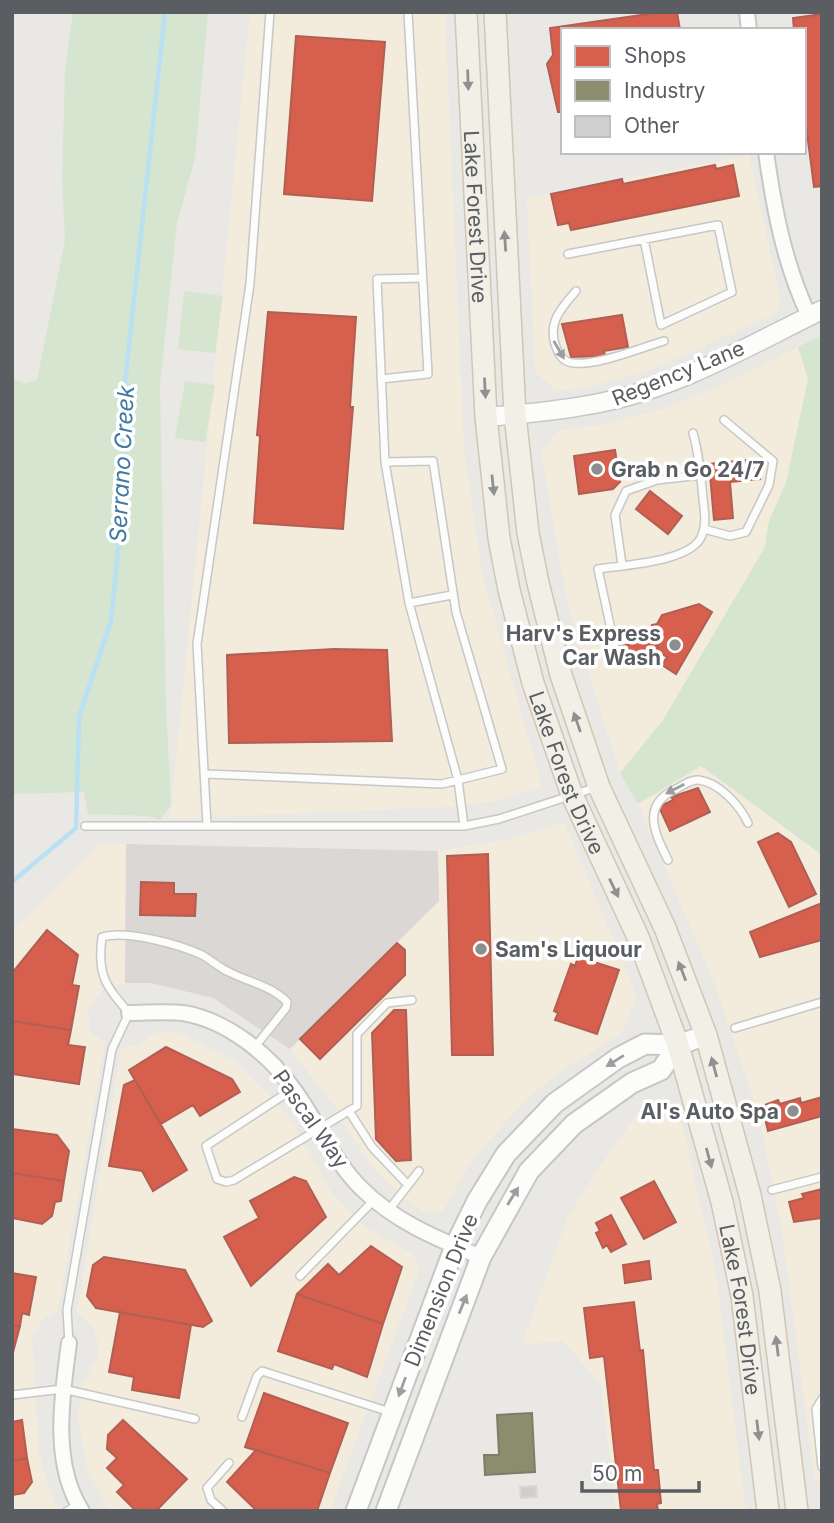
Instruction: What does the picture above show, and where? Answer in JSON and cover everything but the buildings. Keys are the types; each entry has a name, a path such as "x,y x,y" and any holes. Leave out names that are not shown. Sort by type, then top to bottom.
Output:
{"main road":[{"name":"Lake Forest Drive","path":"466,12 486,417 499,538 509,590 533,682 572,795 638,937 678,1045 722,1202 742,1296 768,1511"},
{"name":"Lake Forest Drive","path":"495,12 515,415 528,533 538,583 561,675 599,786 665,928 706,1035 750,1195 770,1291 797,1511"},
{"name":"Dimension Drive","path":"356,1511 455,1246 477,1201 506,1154 555,1103 618,1058 645,1044 678,1045 706,1035"},
{"name":"Dimension Drive","path":"386,1511 481,1257 529,1171 564,1133 632,1083 661,1070 678,1045"}],"street":[{"path":"766,154 774,206 786,256 815,313"},
{"name":"Regency Lane","path":"486,417 603,402 646,390 815,313"},
{"name":"Pascal Way","path":"129,1013 183,1013 218,1025 254,1048 294,1088 343,1166 374,1200 418,1230 481,1257"},
{"path":"69,1343 63,1389 63,1454 76,1509"}],"lane":[{"path":"207,825 197,644 250,284 270,12"},
{"path":"381,379 428,374 408,12"},
{"path":"568,254 644,239 719,225 732,292 661,325 644,239"},
{"path":"422,278 377,279 385,462 409,603 458,780 464,826"},
{"path":"576,291 556,316 553,326 558,354 566,361 574,363 592,360 664,341"},
{"path":"704,529 730,537 746,532 769,485 773,461 724,420"},
{"path":"615,648 598,569 688,552 699,541 704,529 701,475 693,433"},
{"path":"206,774 442,784 502,769 452,595 433,461 385,462"},
{"path":"622,565 615,515 626,491 657,480 701,475"},
{"path":"409,603 452,595"},
{"path":"668,860 656,834 656,803 662,796 691,781 704,781 736,803 748,823"},
{"path":"85,826 464,826 499,819 599,786"},
{"path":"69,1343 67,1310 112,1049 129,1013 104,985 99,961 102,937 112,934 162,942 202,956 227,972 280,994 286,1002 286,1008 254,1048"},
{"path":"294,1088 206,1146 217,1179 226,1182 234,1180 319,1131 356,1106 357,1034 387,1003 412,1000"},
{"path":"734,1028 822,1002"},
{"path":"348,1111 372,1147 408,1185"},
{"path":"388,1211 419,1171"},
{"path":"772,1190 822,1177"},
{"path":"300,1276 374,1200"},
{"path":"242,1417 257,1376 262,1371 393,1413"},
{"path":"12,1395 63,1389 195,1419"},
{"path":"822,1399 816,1409 822,1467"},
{"path":"223,1511 211,1500 208,1488 229,1463"}],"shaded area":[{"path":"250,12 445,12 464,450 482,573 542,786 495,801 446,807 170,819"},
{"path":"749,155 780,296 779,308 773,314 647,372 584,388 556,390 535,372 527,198"},
{"path":"798,347 808,379 786,483 769,521 765,547 663,720 620,773 568,607 541,453 559,430 608,424 663,409 706,392"},
{"path":"701,766 822,855 822,1481 815,1482 782,1231 757,1109 713,980 638,804"},
{"path":"564,822 637,996 622,1033 558,1073 525,1100 472,1160 444,1209 438,1213 426,1213 411,1204 375,1170 345,1127 335,1106 290,1049 439,901 438,851 512,839"},
{"path":"126,844 125,983 103,989 88,1010 90,1032 105,1042 58,1311 44,1318 32,1336 39,1452 59,1511 12,1511 12,931 99,845"},
{"path":"126,844 438,851 439,901 290,1049 213,998 151,983 125,983"},
{"path":"177,1032 236,1061 290,1118 333,1195 368,1229 413,1254 420,1268 330,1511 109,1511 87,1468 78,1418 81,1385 98,1357 98,1344 93,1327 77,1312 121,1049 137,1045 157,1033"},
{"path":"649,1098 680,1115 716,1272 746,1511 616,1511 601,1384 563,1341 522,1344 567,1219 596,1172"}],"green space":[{"path":"73,12 208,12 195,158 177,223 160,385 166,707 171,805 160,820 148,816 88,814 84,792 12,794 12,380 25,383 37,380 65,240 62,180 65,71"},
{"path":"184,291 223,296 215,353 178,349"},
{"path":"822,335 822,855 701,766 638,804 620,773 663,720 765,547 769,521 786,483 808,379 798,347"},
{"path":"185,381 215,385 205,442 175,438"}],"waterway":[{"name":"Serrano Creek","path":"12,882 76,828 79,717 111,621 124,493 124,392 165,12"}],"place":[{"name":"Grab n Go 24/7","path":"597,469"},
{"name":"Harv's Express Car Wash","path":"675,645"},
{"name":"Sam's Liquour","path":"481,949"},
{"name":"Al's Auto Spa","path":"793,1111"}]}
